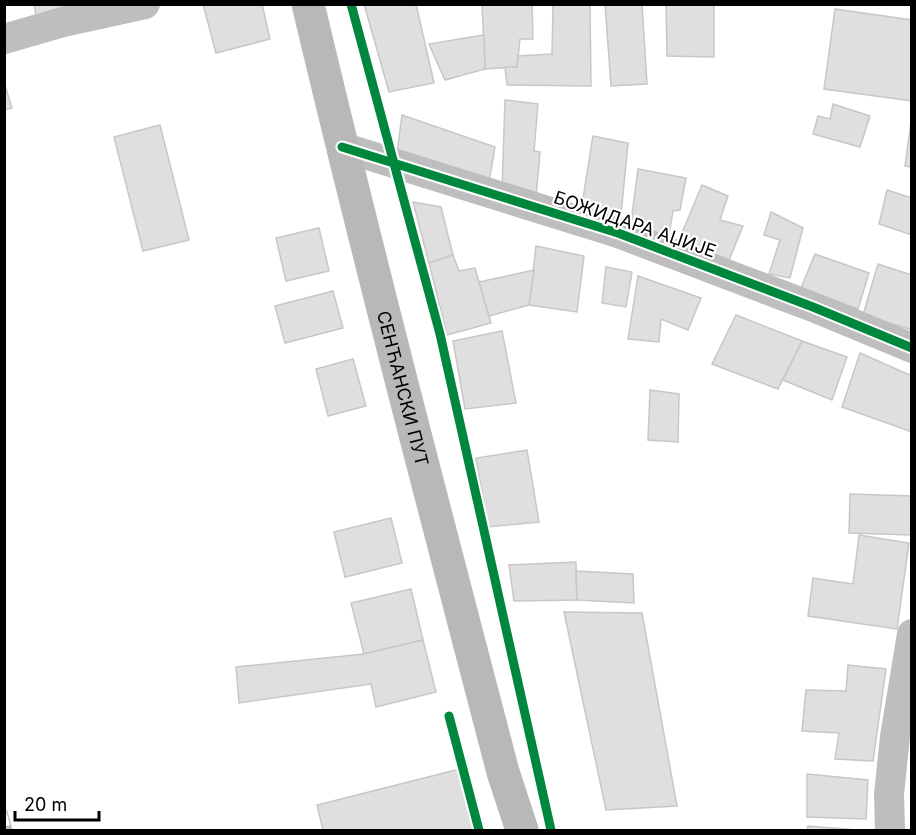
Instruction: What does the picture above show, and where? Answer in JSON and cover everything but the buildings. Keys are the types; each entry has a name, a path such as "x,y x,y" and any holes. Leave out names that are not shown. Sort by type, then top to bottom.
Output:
{"main road":[{"name":"СЕНЋАНСКИ ПУТ","path":"308,4 410,417 503,771 522,831"},
{"name":"СЕНЋАНСКИ ПУТ","path":"503,771 512,831"}],"street":[{"path":"4,39 63,22 145,4"},
{"name":"БОЖИДАРА АЏИЈЕ","path":"342,147 618,233 813,307 912,348"},
{"path":"890,831 889,794 895,737 912,634"}],"railway":[{"path":"4,812 9,830"}],"cycle path":[{"path":"351,4 440,334 551,830"},
{"path":"342,147 618,233 813,307 912,348"},
{"path":"449,716 479,830"}]}
